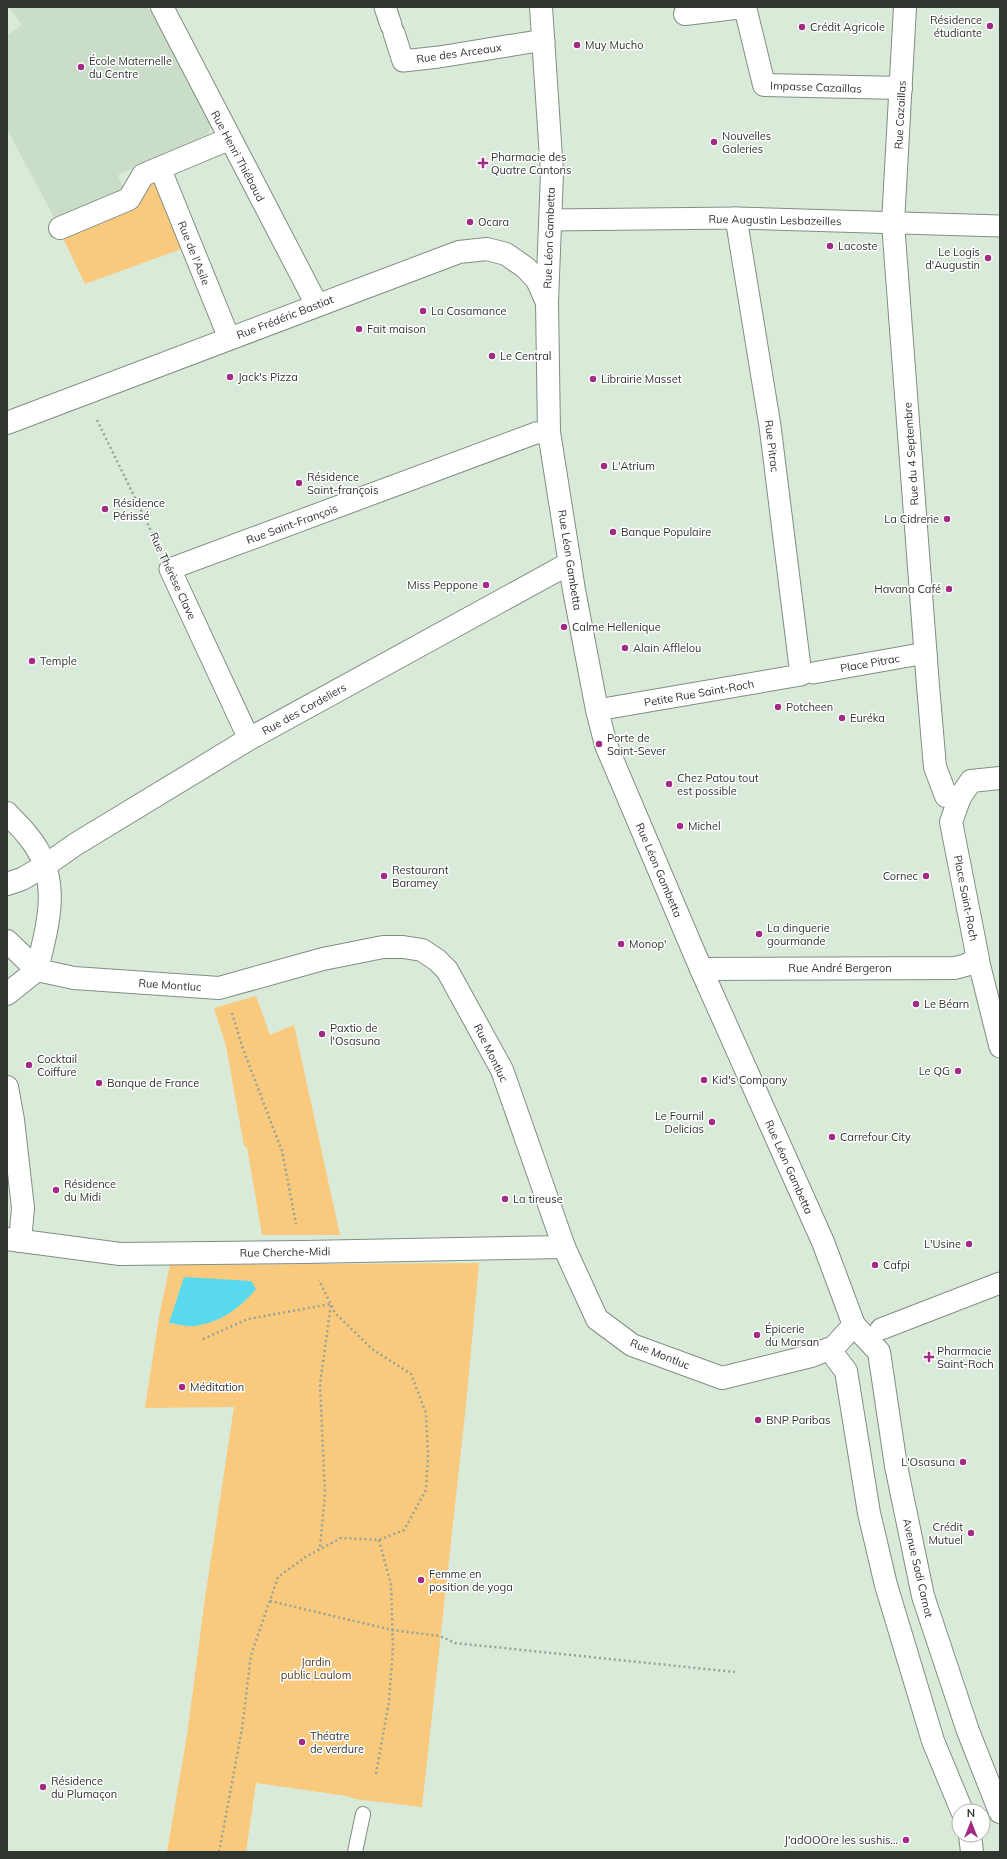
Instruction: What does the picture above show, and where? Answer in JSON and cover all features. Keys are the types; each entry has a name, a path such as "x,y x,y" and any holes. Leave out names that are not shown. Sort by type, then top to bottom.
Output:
{"street":[{"name":"Rue Léon Gambetta","path":"542,7 552,174 547,302 550,432 570,563 597,710 606,745 701,969 823,1242 854,1325"},
{"name":"Impasse Cazaillas","path":"685,14 744,7 764,85 901,88"},
{"name":"Rue Cazaillas","path":"893,223 905,7"},
{"name":"Rue Henri Thiébaud","path":"167,11 229,139 317,305"},
{"name":"Rue des Arceaux","path":"390,22 403,61 439,57 544,40"},
{"path":"60,228 129,199 143,175 229,139"},
{"name":"Rue de l'Asile","path":"160,168 229,338"},
{"name":"Rue Augustin Lesbazeilles","path":"550,220 736,218 1000,226"},
{"name":"Rue Pitrac","path":"736,218 769,418 807,674"},
{"name":"Rue du 4 Septembre","path":"893,223 935,767 946,796 960,797"},
{"name":"Rue Frédéric Bastiat","path":"7,423 459,252 487,248 506,254 526,268 537,280 547,302"},
{"name":"Rue Saint-François","path":"170,569 536,433 550,432"},
{"name":"Rue des Cordeliers","path":"7,884 22,879 46,865 76,844 249,740 570,563"},
{"name":"Rue Thérèse Clave","path":"170,569 249,740"},
{"name":"Place Pitrac","path":"807,674 926,653"},
{"name":"Petite Rue Saint-Roch","path":"597,710 807,674"},
{"name":"Place Saint-Roch","path":"1000,778 971,781 960,797 951,822 978,959 1000,1047"},
{"path":"7,814 29,837 46,865 50,890 50,917 37,970 7,994"},
{"path":"7,941 37,970"},
{"name":"Rue Montluc","path":"37,970 74,978 219,988 323,959 383,946 403,946 422,950 437,960 447,970 502,1070 564,1247 597,1319 632,1345 722,1378 811,1356 834,1347 854,1325"},
{"name":"Rue André Bergeron","path":"701,969 955,968 966,965 978,959"},
{"path":"7,1088 13,1120 23,1208 14,1240"},
{"name":"Rue Cherche-Midi","path":"14,1240 120,1254 564,1247"},
{"path":"881,1329 1000,1283"},
{"name":"Avenue Sadi Carnot","path":"854,1325 879,1352 896,1466 923,1596 968,1731 1000,1812"},
{"name":"Rue Montluc","path":"811,1356 836,1358 846,1371 869,1512 886,1585 933,1741 959,1803"}],"lane":[{"path":"355,1852 363,1814"}],"path":[{"name":"Rue Thérèse Clave","path":"84,393 170,569"},
{"path":"219,1852 242,1729 251,1655 278,1577 307,1556 341,1538 379,1540 404,1530 426,1490 428,1456 426,1413 410,1374 372,1349 335,1313 305,1252 295,1220 282,1151 243,1049 232,1012"},
{"path":"203,1339 248,1319 331,1304"},
{"path":"320,1549 325,1494 320,1384 331,1304"},
{"path":"376,1774 389,1701 393,1648 391,1585 379,1540"},
{"path":"270,1601 392,1630 440,1636 455,1643 735,1672"}],"shaded area":[{"path":"9,7 148,7 212,125 208,134 118,175 125,194 56,221 7,129 7,36 22,25"}],"green space":[{"path":"154,181 184,248 85,284 62,236 136,207 141,186"},
{"path":"256,996 270,1035 294,1025 340,1235 262,1235 247,1147 244,1146 226,1046 214,1008"},
{"name":"Jardin public Laulom","path":"479,1263 466,1405 422,1807 355,1799 347,1796 256,1783 246,1852 167,1852 187,1735 205,1598 234,1407 145,1408 159,1317 170,1265"}],"water":[{"path":"184,1277 251,1281 256,1289 229,1314 212,1322 191,1326 169,1323"}],"place":[{"name":"Résidence étudiante","path":"990,26"},
{"name":"Crédit Agricole","path":"802,27"},
{"name":"Muy Mucho","path":"577,45"},
{"name":"École Maternelle du Centre","path":"81,67"},
{"name":"Nouvelles Galeries","path":"714,142"},
{"name":"Pharmacie des Quatre Cantons","path":"483,163"},
{"name":"Ocara","path":"470,222"},
{"name":"Lacoste","path":"830,246"},
{"name":"Le Logis d'Augustin","path":"988,258"},
{"name":"La Casamance","path":"423,311"},
{"name":"Fait maison","path":"359,329"},
{"name":"Le Central","path":"492,356"},
{"name":"Jack's Pizza","path":"230,377"},
{"name":"Librairie Masset","path":"593,379"},
{"name":"L'Atrium","path":"604,466"},
{"name":"Résidence Saint-françois","path":"299,483"},
{"name":"Résidence Périssé","path":"105,509"},
{"name":"La Cidrerie","path":"947,519"},
{"name":"Banque Populaire","path":"613,532"},
{"name":"Miss Peppone","path":"486,585"},
{"name":"Havana Café","path":"949,589"},
{"name":"Calme Hellenique","path":"564,627"},
{"name":"Alain Afflelou","path":"625,648"},
{"name":"Temple","path":"32,661"},
{"name":"Potcheen","path":"778,707"},
{"name":"Euréka","path":"842,718"},
{"name":"Porte de Saint-Sever","path":"599,744"},
{"name":"Chez Patou tout est possible","path":"669,784"},
{"name":"Michel","path":"680,826"},
{"name":"Restaurant Baramey","path":"384,876"},
{"name":"Cornec","path":"926,876"},
{"name":"La dinguerie gourmande","path":"759,934"},
{"name":"Monop'","path":"621,944"},
{"name":"Le Béarn","path":"916,1004"},
{"name":"Paxtio de l'Osasuna","path":"322,1034"},
{"name":"Cocktail Coiffure","path":"29,1065"},
{"name":"Le QG","path":"958,1071"},
{"name":"Kid's Company","path":"704,1080"},
{"name":"Banque de France","path":"99,1083"},
{"name":"Le Fournil Delicias","path":"712,1122"},
{"name":"Carrefour City","path":"832,1137"},
{"name":"Résidence du Midi","path":"56,1190"},
{"name":"La tireuse","path":"505,1199"},
{"name":"L'Usine","path":"969,1244"},
{"name":"Cafpi","path":"875,1265"},
{"name":"Épicerie du Marsan","path":"757,1335"},
{"name":"Pharmacie Saint-Roch","path":"929,1357"},
{"name":"Méditation","path":"182,1387"},
{"name":"BNP Paribas","path":"758,1420"},
{"name":"L'Osasuna","path":"963,1462"},
{"name":"Crédit Mutuel","path":"971,1533"},
{"name":"Femme en position de yoga","path":"421,1580"},
{"name":"Théatre de verdure","path":"302,1742"},
{"name":"Résidence du Plumaçon","path":"43,1787"},
{"name":"J'adOOOre les sushis...","path":"906,1840"}]}
